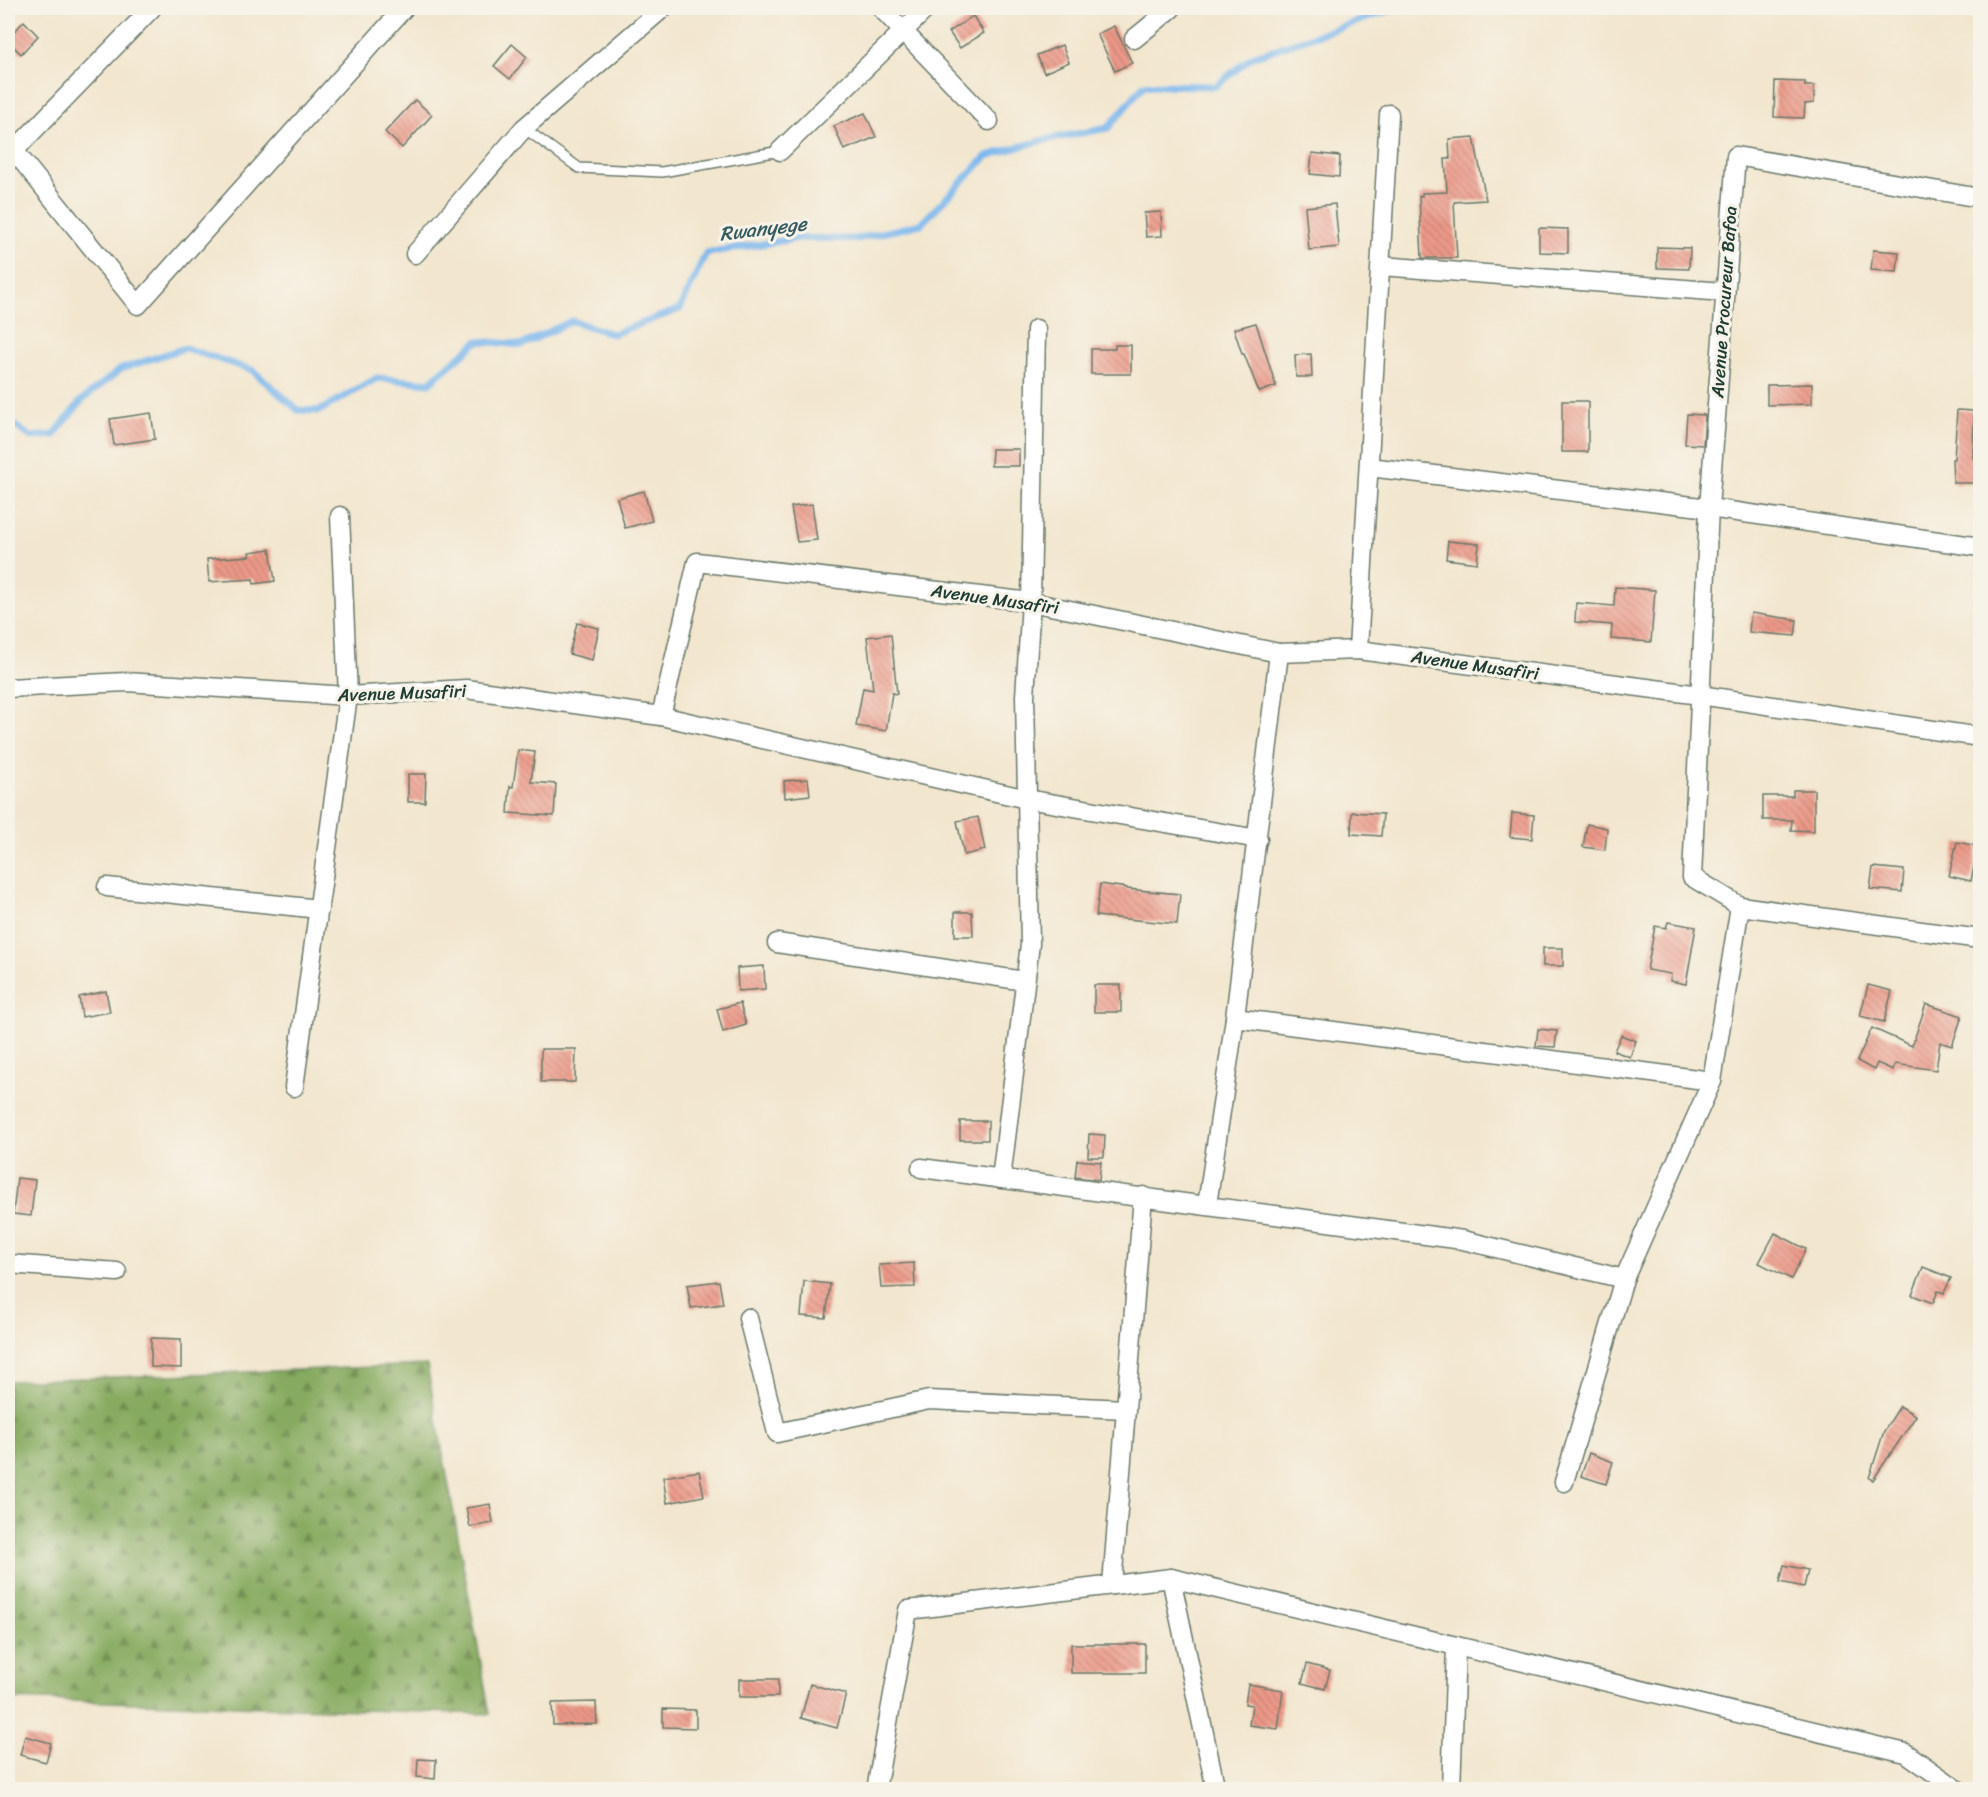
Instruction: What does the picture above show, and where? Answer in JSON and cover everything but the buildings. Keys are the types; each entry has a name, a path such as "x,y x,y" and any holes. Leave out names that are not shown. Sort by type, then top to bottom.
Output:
{"street":[{"path":"152,8 10,150 138,305 398,10"},
{"path":"415,254 524,128 663,8"},
{"path":"881,8 989,121"},
{"path":"780,151 927,8"},
{"path":"1134,39 1172,8"},
{"path":"1358,650 1389,114"},
{"name":"Avenue Procureur Bafoa","path":"1740,906 1692,877 1709,508 1736,156 1980,198"},
{"path":"1381,266 1724,292"},
{"path":"1001,1179 1030,944 1025,696 1031,602 1036,329"},
{"path":"1369,467 1709,508 1980,547"},
{"path":"294,1087 348,696 340,516"},
{"name":"Avenue Musafiri","path":"8,688 126,682 348,696 466,689 661,716 697,562 1031,602 1279,653 1358,650 1700,695 1980,737"},
{"path":"1207,1205 1235,1018 1279,653"},
{"path":"661,716 1027,799 1258,839"},
{"path":"107,887 319,909"},
{"path":"1564,1482 1624,1279 1712,1081 1740,906 1980,939"},
{"path":"777,943 1025,981"},
{"path":"1235,1018 1712,1081"},
{"path":"921,1168 1463,1240 1624,1279"},
{"path":"1112,1585 1143,1196"},
{"path":"8,1264 117,1272"},
{"path":"748,1318 777,1433 929,1400 1126,1409"},
{"path":"1171,1578 1216,1790"},
{"path":"876,1790 908,1611 1171,1578 1906,1753 1958,1790"},
{"path":"1451,1790 1456,1646"}],"lane":[{"path":"524,128 579,168 662,172 780,151"}],"green space":[{"path":"427,1365 490,1714 8,1699 8,1381"}],"waterway":[{"name":"Rwanyege","path":"8,421 31,437 54,435 82,400 121,369 185,348 252,370 298,410 319,411 377,378 429,383 478,341 522,345 572,321 613,334 680,309 706,253 800,238 856,239 921,224 987,156 1040,141 1108,128 1144,85 1216,86 1252,57 1397,8"}]}
